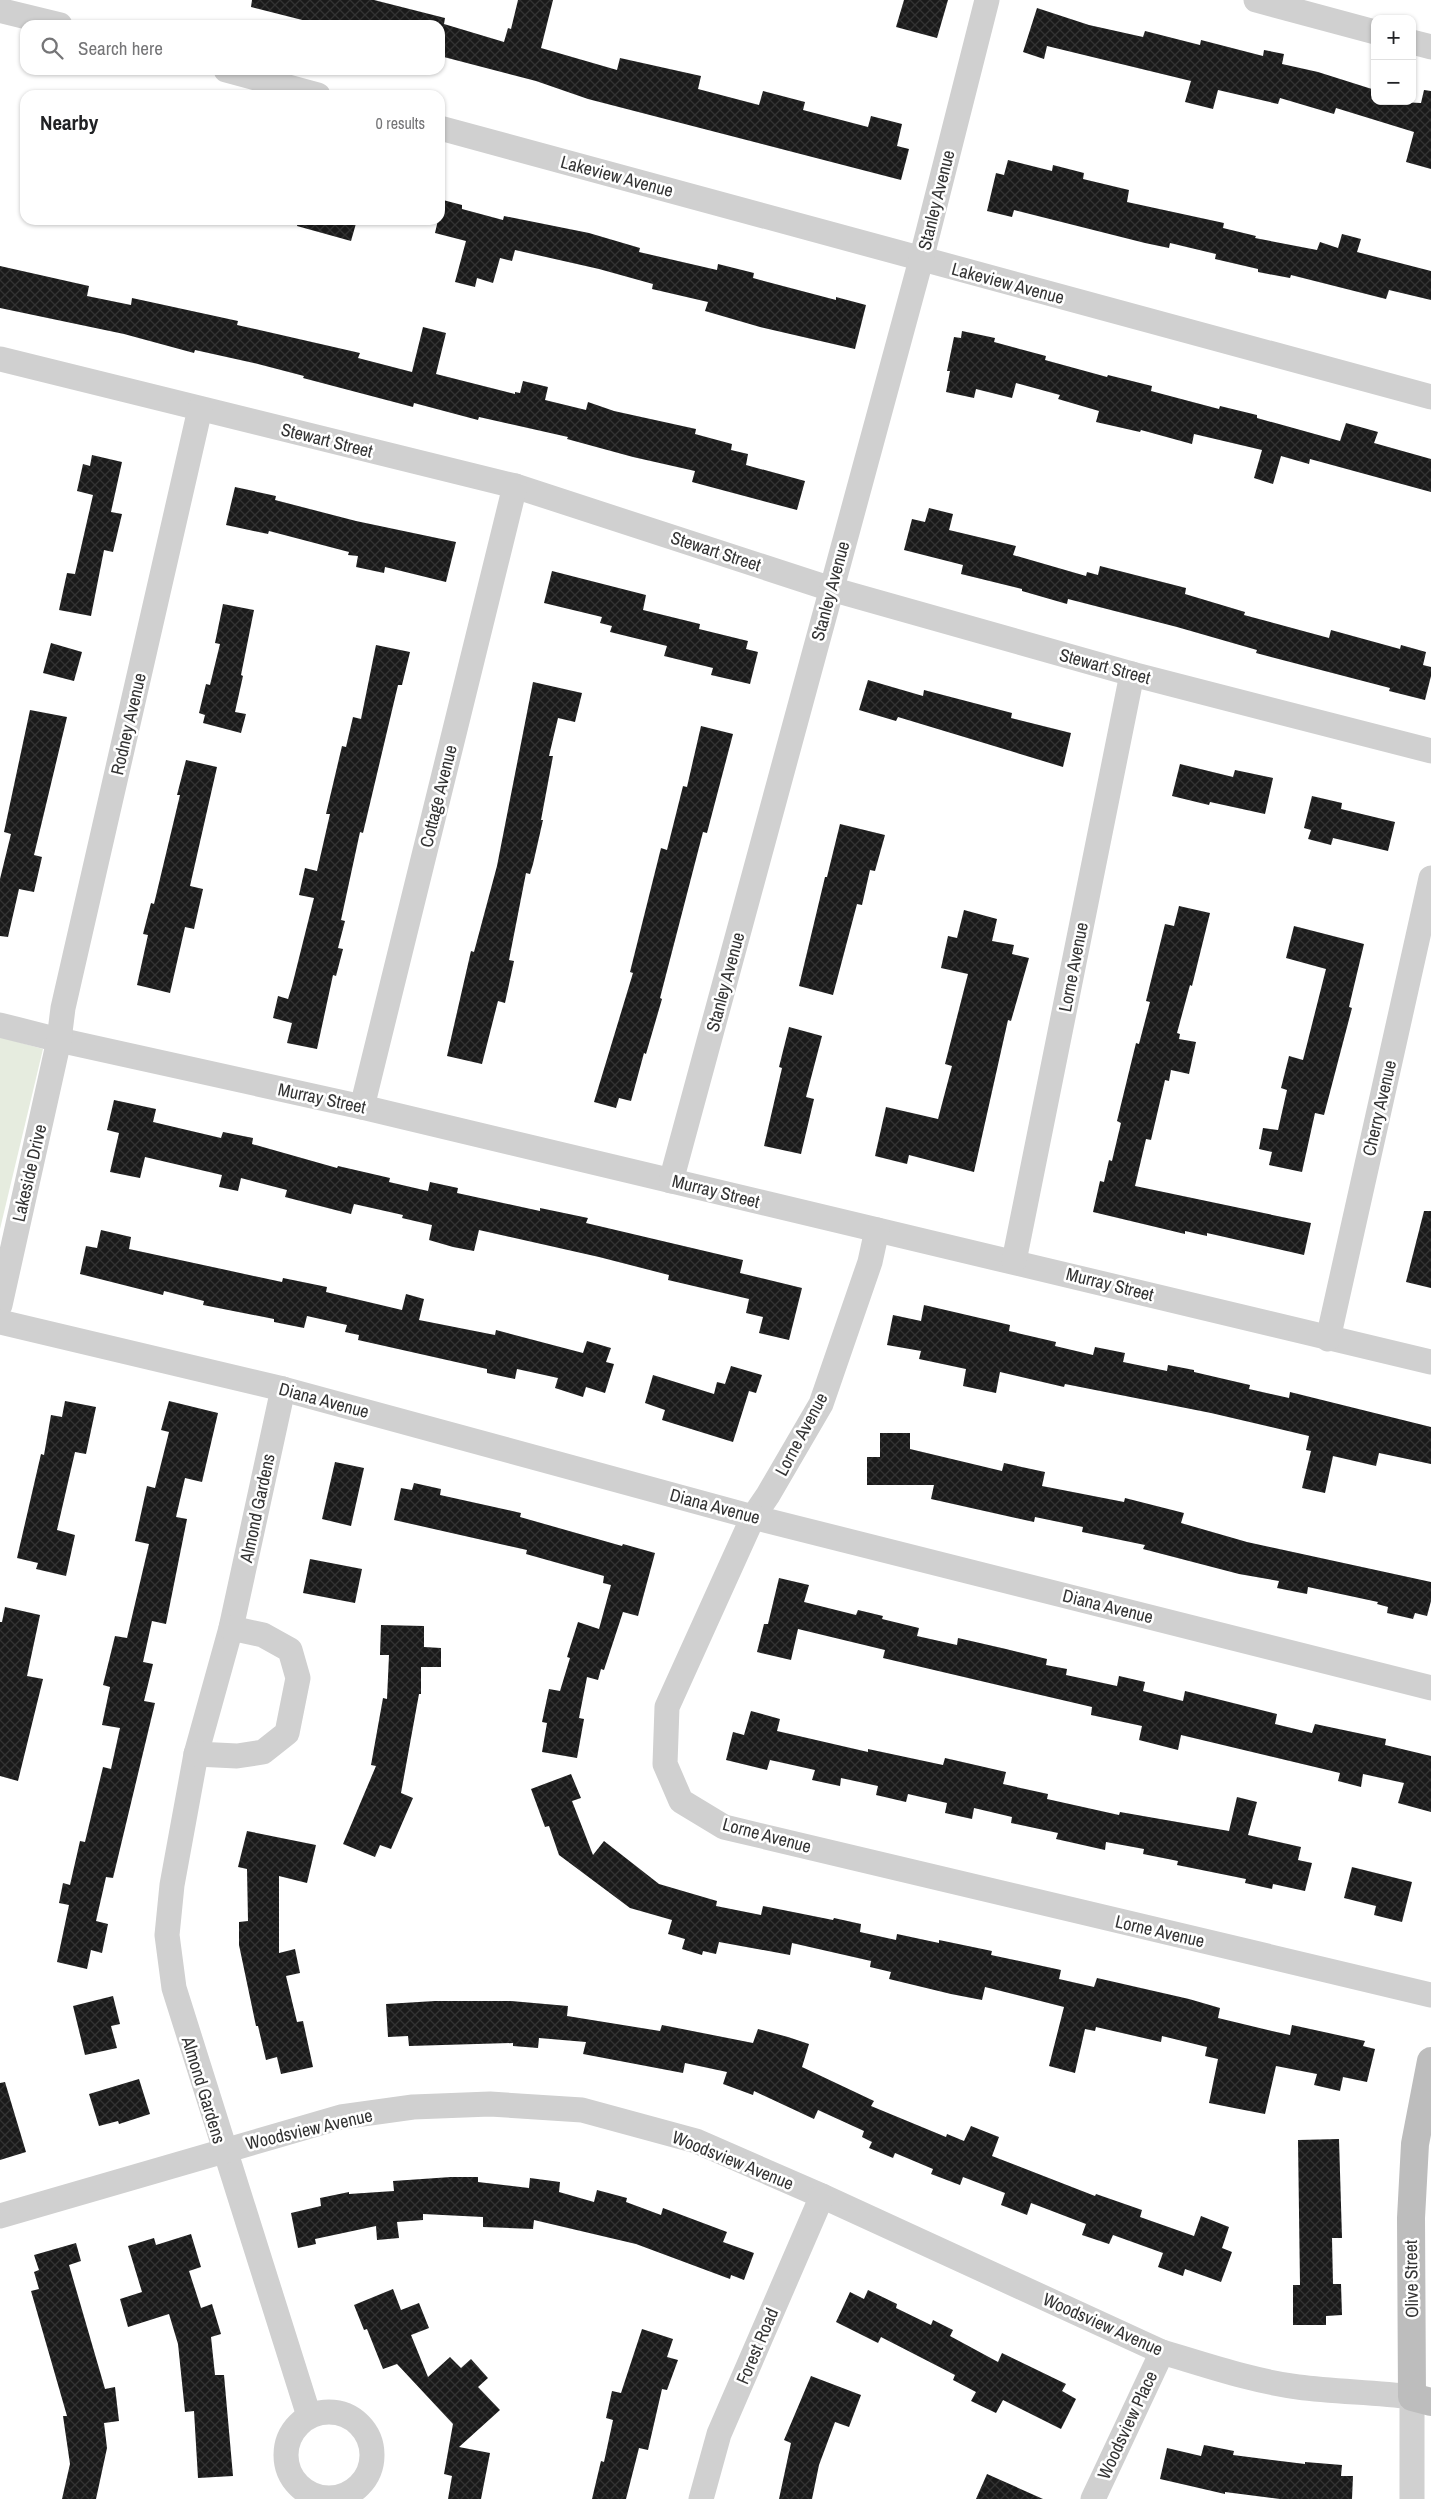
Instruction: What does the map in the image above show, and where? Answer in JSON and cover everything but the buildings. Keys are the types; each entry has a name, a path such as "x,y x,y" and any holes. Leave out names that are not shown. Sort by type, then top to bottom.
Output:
{"street":[{"name":"Stanley Avenue","path":"671,1180 921,260 987,0"},
{"path":"1256,0 1371,31"},
{"path":"3,11 40,20"},
{"path":"1416,43 1431,47"},
{"path":"244,75 300,90"},
{"name":"Lakeview Avenue","path":"445,129 1431,397"},
{"name":"Stewart Street","path":"0,359 515,486 831,589 1132,674 1431,751"},
{"name":"Rodney Avenue","path":"59,1040 62,1008 200,409"},
{"name":"Cottage Avenue","path":"362,1107 515,486"},
{"name":"Lorne Avenue","path":"1014,1260 1132,674"},
{"name":"Cherry Avenue","path":"1328,1338 1431,878"},
{"name":"Murray Street","path":"0,1025 59,1040 362,1107 877,1230 1014,1260 1431,1362"},
{"name":"Lakeside Drive","path":"0,1305 59,1040"},
{"name":"Lorne Avenue","path":"877,1230 870,1262 821,1404 768,1496 753,1517 667,1707 665,1764 681,1801 724,1827 1431,1995"},
{"name":"Diana Avenue","path":"0,1322 283,1389 753,1517 1431,1688"},
{"name":"Almond Gardens","path":"283,1389 231,1628 196,1754 172,1885 168,1935 174,1988 223,2150 309,2416"},
{"path":"196,1754 237,1756 262,1752 287,1733 298,1678 290,1650 263,1635 231,1628"},
{"name":"Olive Street","path":"1412,2499 1422,2400 1411,2218 1415,2144 1431,2060"},
{"name":"Woodsview Avenue","path":"0,2216 341,2117 413,2107 490,2104 582,2110 696,2141 822,2196 1162,2352 1214,2368 1298,2387 1371,2392 1422,2400"},
{"name":"Forest Road","path":"701,2499 719,2434 822,2196"},
{"name":"Woodsview Place","path":"1093,2499 1162,2352"}],"shaded area":[{"path":"0,1037 43,1049 0,1229"}]}
